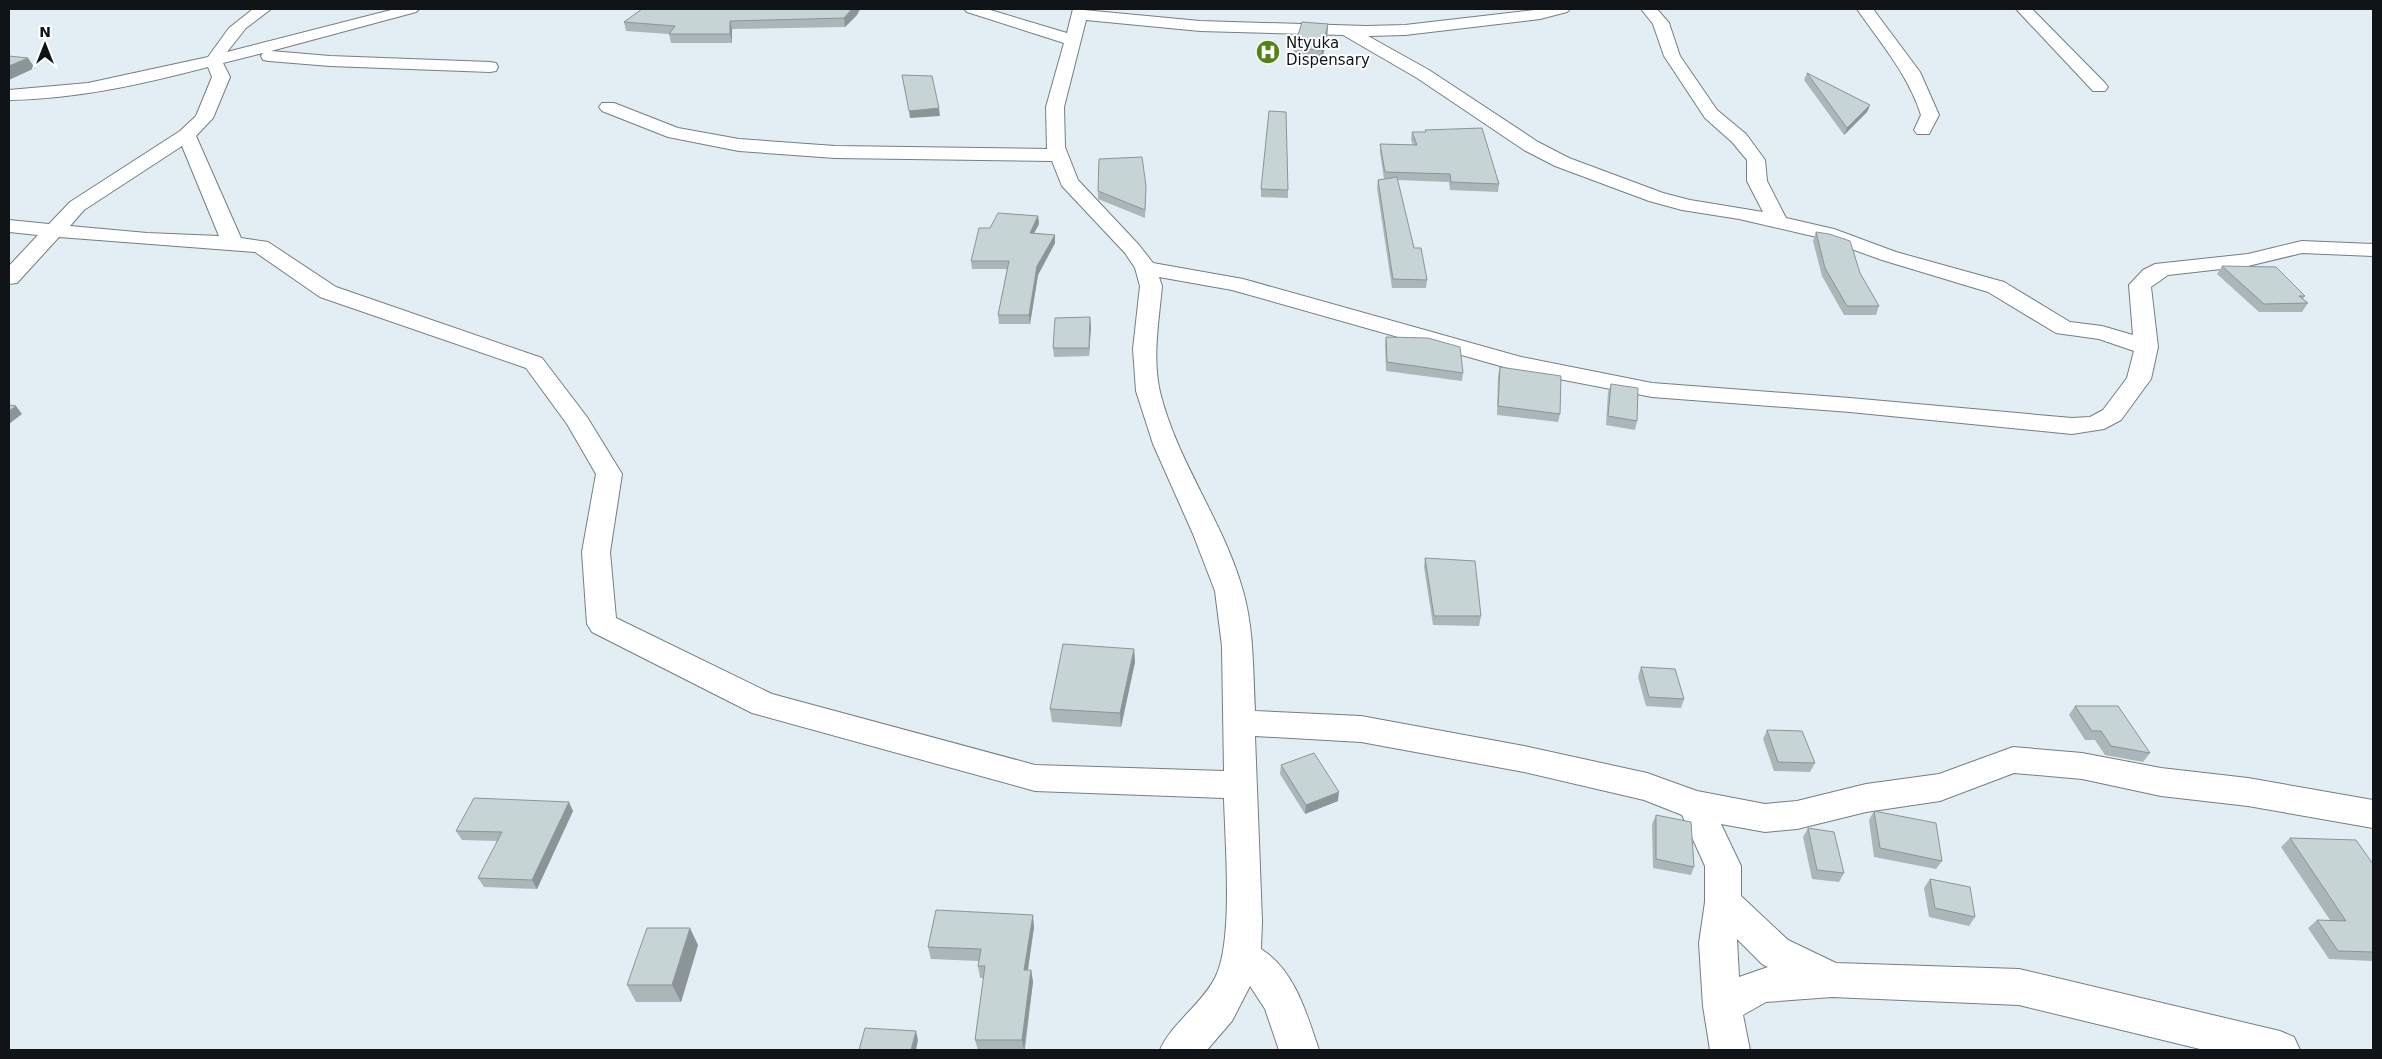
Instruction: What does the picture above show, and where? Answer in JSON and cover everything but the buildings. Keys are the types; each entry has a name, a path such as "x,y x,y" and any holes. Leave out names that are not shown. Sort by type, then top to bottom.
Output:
{"street":[{"path":"214,61 225,42 244,20 262,9"},
{"path":"9,95 41,95 101,87 263,50 411,9"},
{"path":"972,9 1078,21 1346,30 1405,30 1540,14 1562,9"},
{"path":"1649,9 1661,23 1672,56 1712,114 1739,138 1756,160 1757,181 1778,221"},
{"path":"1865,9 1906,63 1926,100 1930,115 1923,130"},
{"path":"2024,9 2099,87"},
{"path":"1078,21 1055,107 1056,146 1069,182 1132,249 1146,268 1152,286 1145,349 1148,391 1166,444 1207,534 1229,591 1237,646 1244,921 1241,957 1229,991 1214,1016 1180,1050"},
{"path":"1346,30 1423,74 1504,128 1562,162 1665,200 1689,206 1778,221 1827,233 1889,256 1996,287 2064,328 2102,333 2146,347"},
{"path":"263,50 265,55 287,58 490,67"},
{"path":"9,278 77,206 186,135 204,118 218,87 220,77 214,61"},
{"path":"608,107 674,133 739,145 836,152 1059,155"},
{"path":"186,135 232,243"},
{"path":"9,226 147,239 261,246 328,292 534,363 578,422 609,474 596,552 602,624 763,704 1035,778 1188,782 1241,786"},
{"path":"1146,268 1244,287 1518,364 1652,390 1850,405 2045,425 2095,424 2112,415 2139,379 2146,347 2140,285 2151,275 2163,269 2248,260 2302,247 2373,250"},
{"path":"1240,723 1361,729 1443,746 1524,759 1647,787 1695,805 1765,818 1797,815 1866,798 1940,787 2013,760 2082,766 2161,782 2248,792 2373,814"},
{"path":"1695,805 1724,866 1723,902 1718,943 1722,1006 1730,1050"},
{"path":"1723,902 1775,952 1833,980"},
{"path":"1241,957 1263,971 1284,1007 1299,1050"},
{"path":"1722,1006 1762,985 1833,980 2019,987 2280,1050"}],"place":[{"name":"Ntyuka Dispensary","path":"1268,52"}]}
